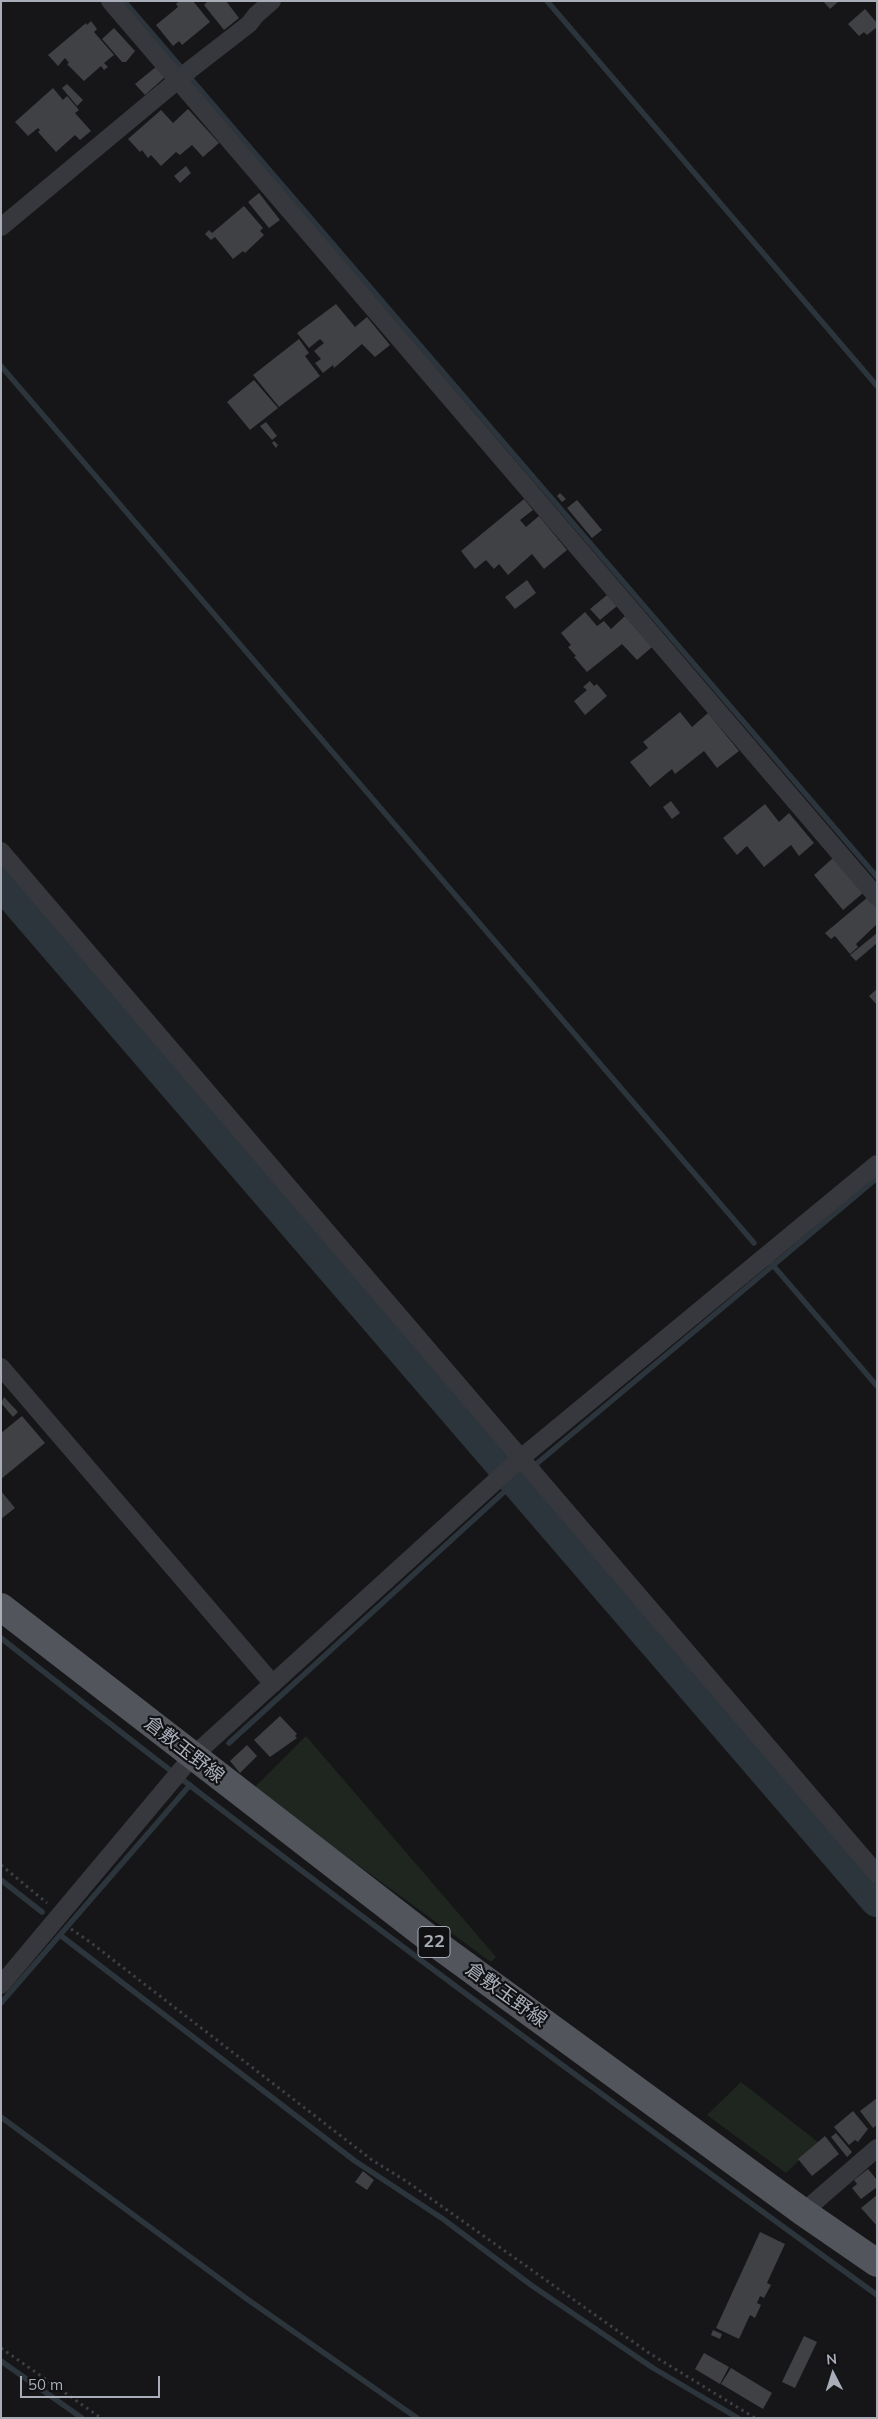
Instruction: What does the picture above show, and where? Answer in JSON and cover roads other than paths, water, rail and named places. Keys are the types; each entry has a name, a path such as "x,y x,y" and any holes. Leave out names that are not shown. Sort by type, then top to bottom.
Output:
{"main road":[{"name":"倉敷玉野線","path":"1,1607 181,1770 435,1943 803,2212 874,2257"}],"street":[{"path":"110,1 184,76 877,897"},
{"path":"1,227 249,24 272,1"},
{"path":"1,851 524,1465 877,1874"},
{"path":"1,1985 181,1770 498,1479 524,1465 877,1164"},
{"path":"1,1367 273,1684"},
{"path":"803,2212 877,2148"}],"waterway":[{"path":"124,1 877,877"},
{"path":"547,1 877,386"},
{"path":"1,366 754,1243"},
{"path":"1,882 877,1900"},
{"path":"229,1743 516,1481 877,1178"},
{"path":"771,1263 877,1386"},
{"path":"1,1638 326,1889 877,2295"},
{"path":"1,2003 190,1785"},
{"path":"1,1880 42,1912"},
{"path":"60,1935 355,2161 443,2219 531,2285 653,2368 738,2418"},
{"path":"1,2117 247,2299 417,2418"},
{"path":"1,2361 82,2418"}]}
